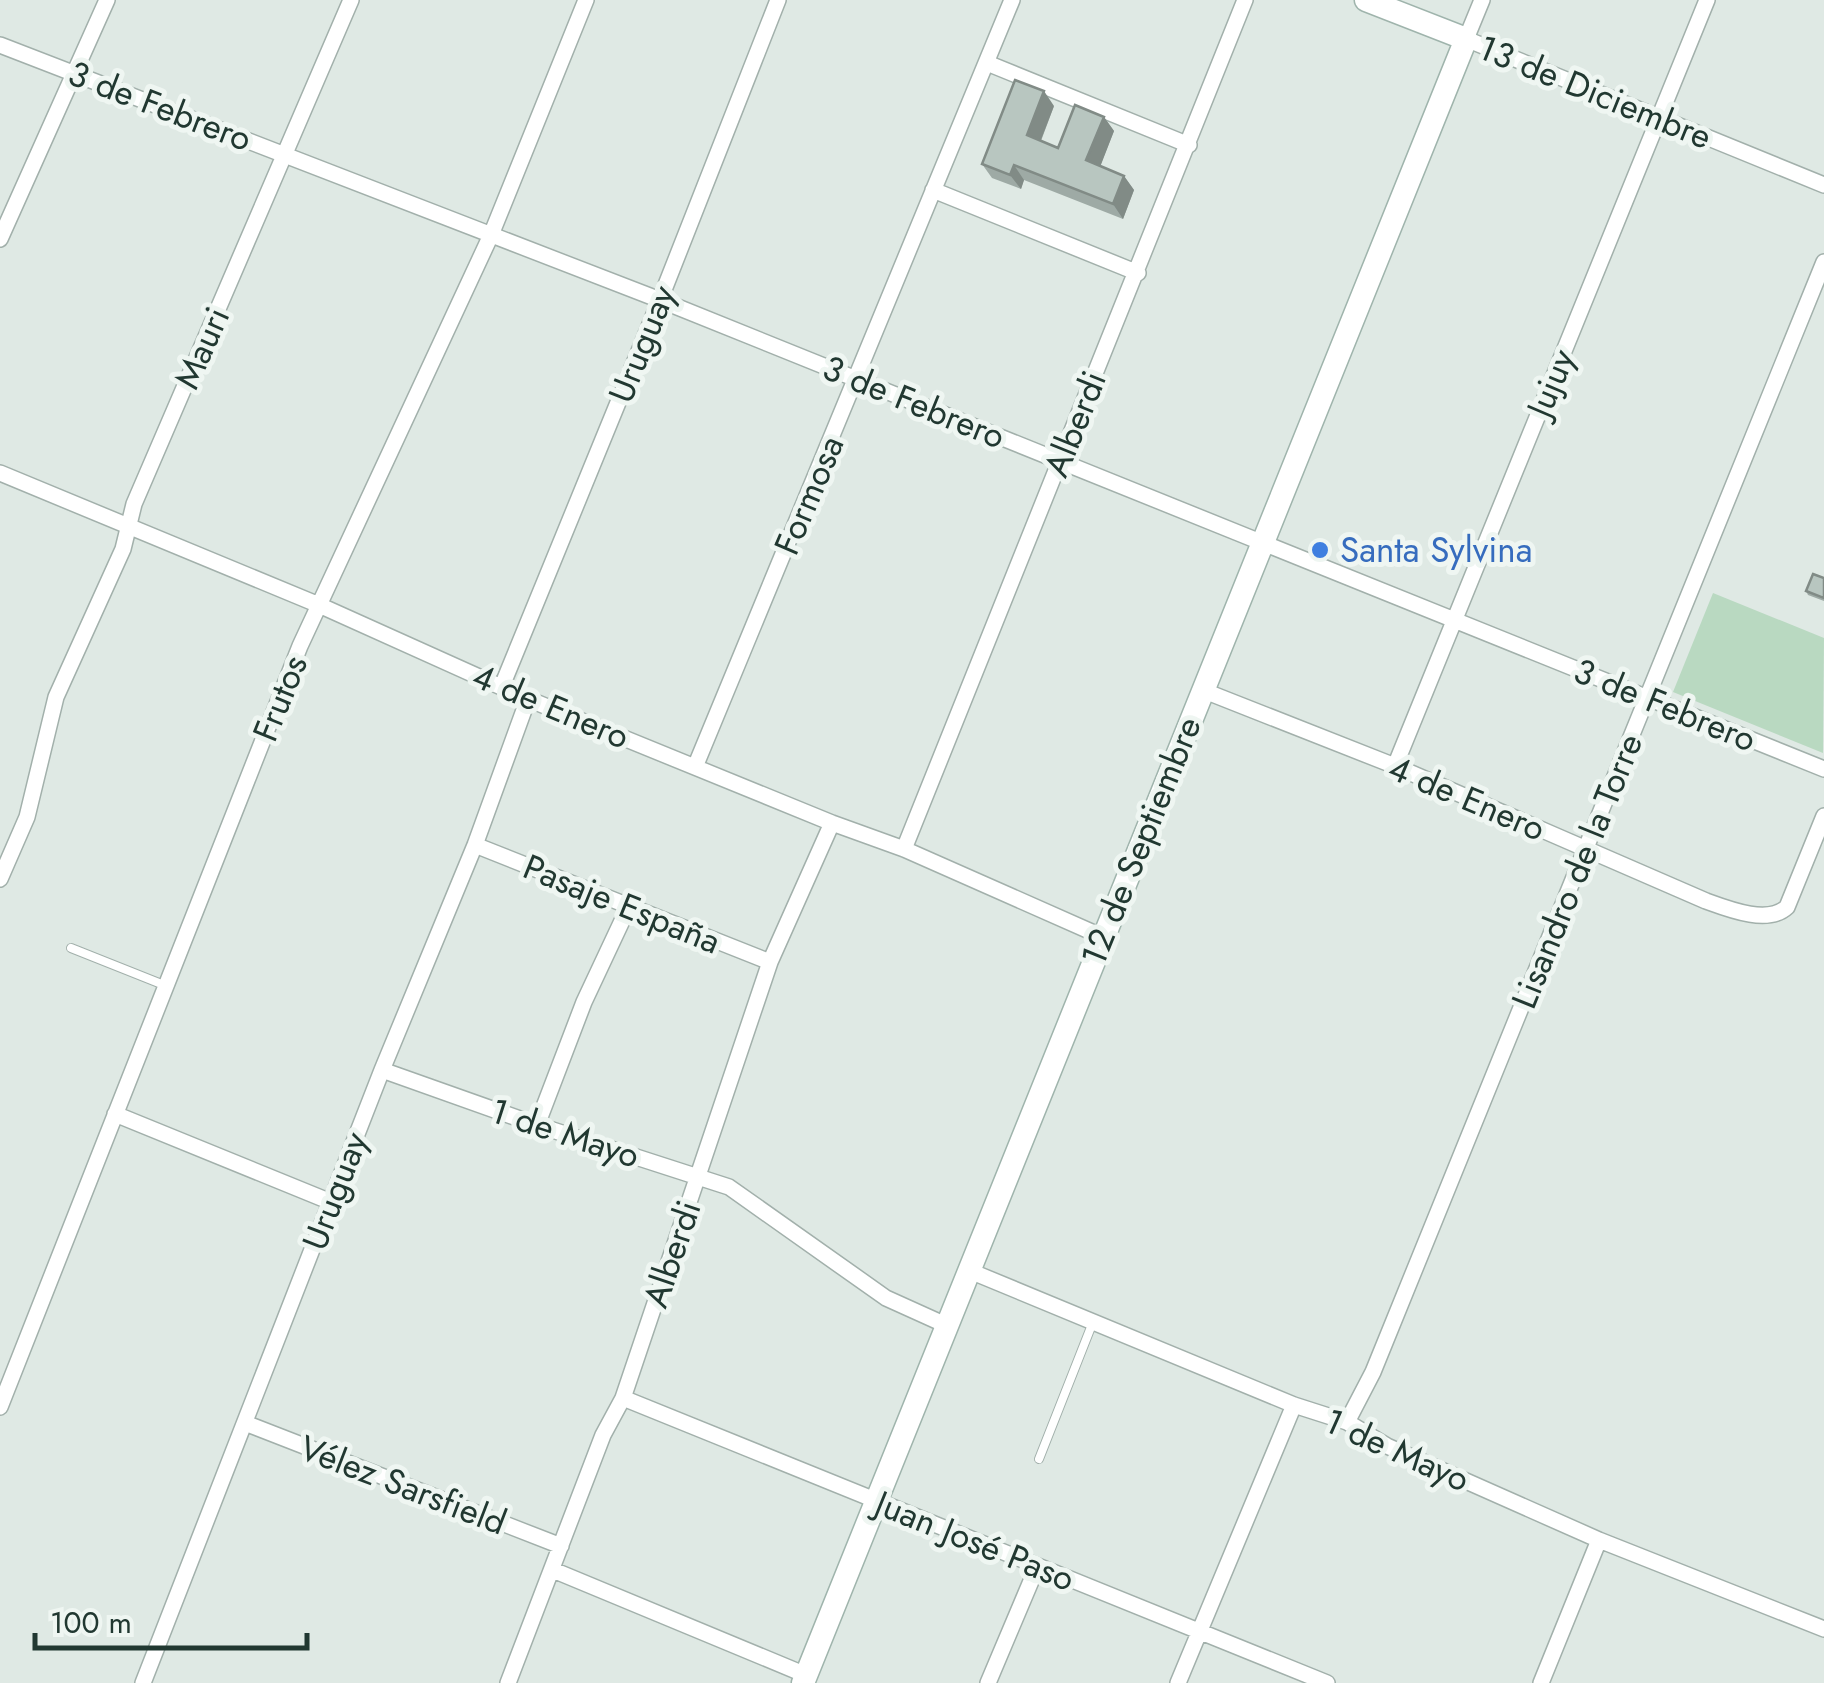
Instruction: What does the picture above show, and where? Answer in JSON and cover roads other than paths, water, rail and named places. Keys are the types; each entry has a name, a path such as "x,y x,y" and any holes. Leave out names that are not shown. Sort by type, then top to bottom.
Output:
{"street":[{"path":"0,239 107,0"},
{"name":"Mauri","path":"0,879 26,817 56,696 129,528 134,504 351,0"},
{"name":"Frutos","path":"0,1407 164,985 319,605 490,235 586,0"},
{"name":"Uruguay","path":"502,686 778,0"},
{"name":"Formosa","path":"695,768 1012,0"},
{"name":"Alberdi","path":"904,848 1245,0"},
{"name":"13 de Diciembre","path":"1366,0 1824,185"},
{"name":"12 de Septiembre","path":"804,1679 1482,0"},
{"name":"Jujuy","path":"1395,766 1707,0"},
{"name":"3 de Febrero","path":"0,45 660,300 1824,769"},
{"path":"986,63 1189,145"},
{"path":"933,190 1138,273"},
{"name":"Lisandro de la Torre","path":"1347,1422 1381,1354 1824,262"},
{"name":"4 de Enero","path":"0,473 319,605 528,699 832,824 904,848 1102,938"},
{"name":"4 de Enero","path":"1202,690 1395,766 1720,906 1770,916 1780,913 1787,906 1824,816"},
{"name":"Uruguay","path":"144,1683 382,1070 475,845 528,699"},
{"name":"Alberdi","path":"508,1683 603,1435 623,1398 770,962 832,824"},
{"name":"Pasaje España","path":"475,845 770,962"},
{"path":"537,1126 584,1002 630,906"},
{"name":"1 de Mayo","path":"382,1070 537,1126 698,1176 743,1195 886,1298 948,1326"},
{"path":"115,1114 331,1202"},
{"name":"1 de Mayo","path":"970,1271 1294,1405 1347,1422 1387,1446 1599,1540 1824,1629"},
{"name":"Juan José Paso","path":"623,1398 1327,1683"},
{"path":"1178,1683 1294,1405"},
{"name":"Vélez Sarsfield","path":"245,1423 561,1546"},
{"path":"1540,1683 1599,1540"},
{"path":"988,1683 1038,1568"},
{"path":"553,1570 804,1679"}],"lane":[{"path":"71,948 164,985"},
{"path":"1039,1459 1093,1322"}],"place":[{"name":"Santa Sylvina","path":"1320,550"}]}
